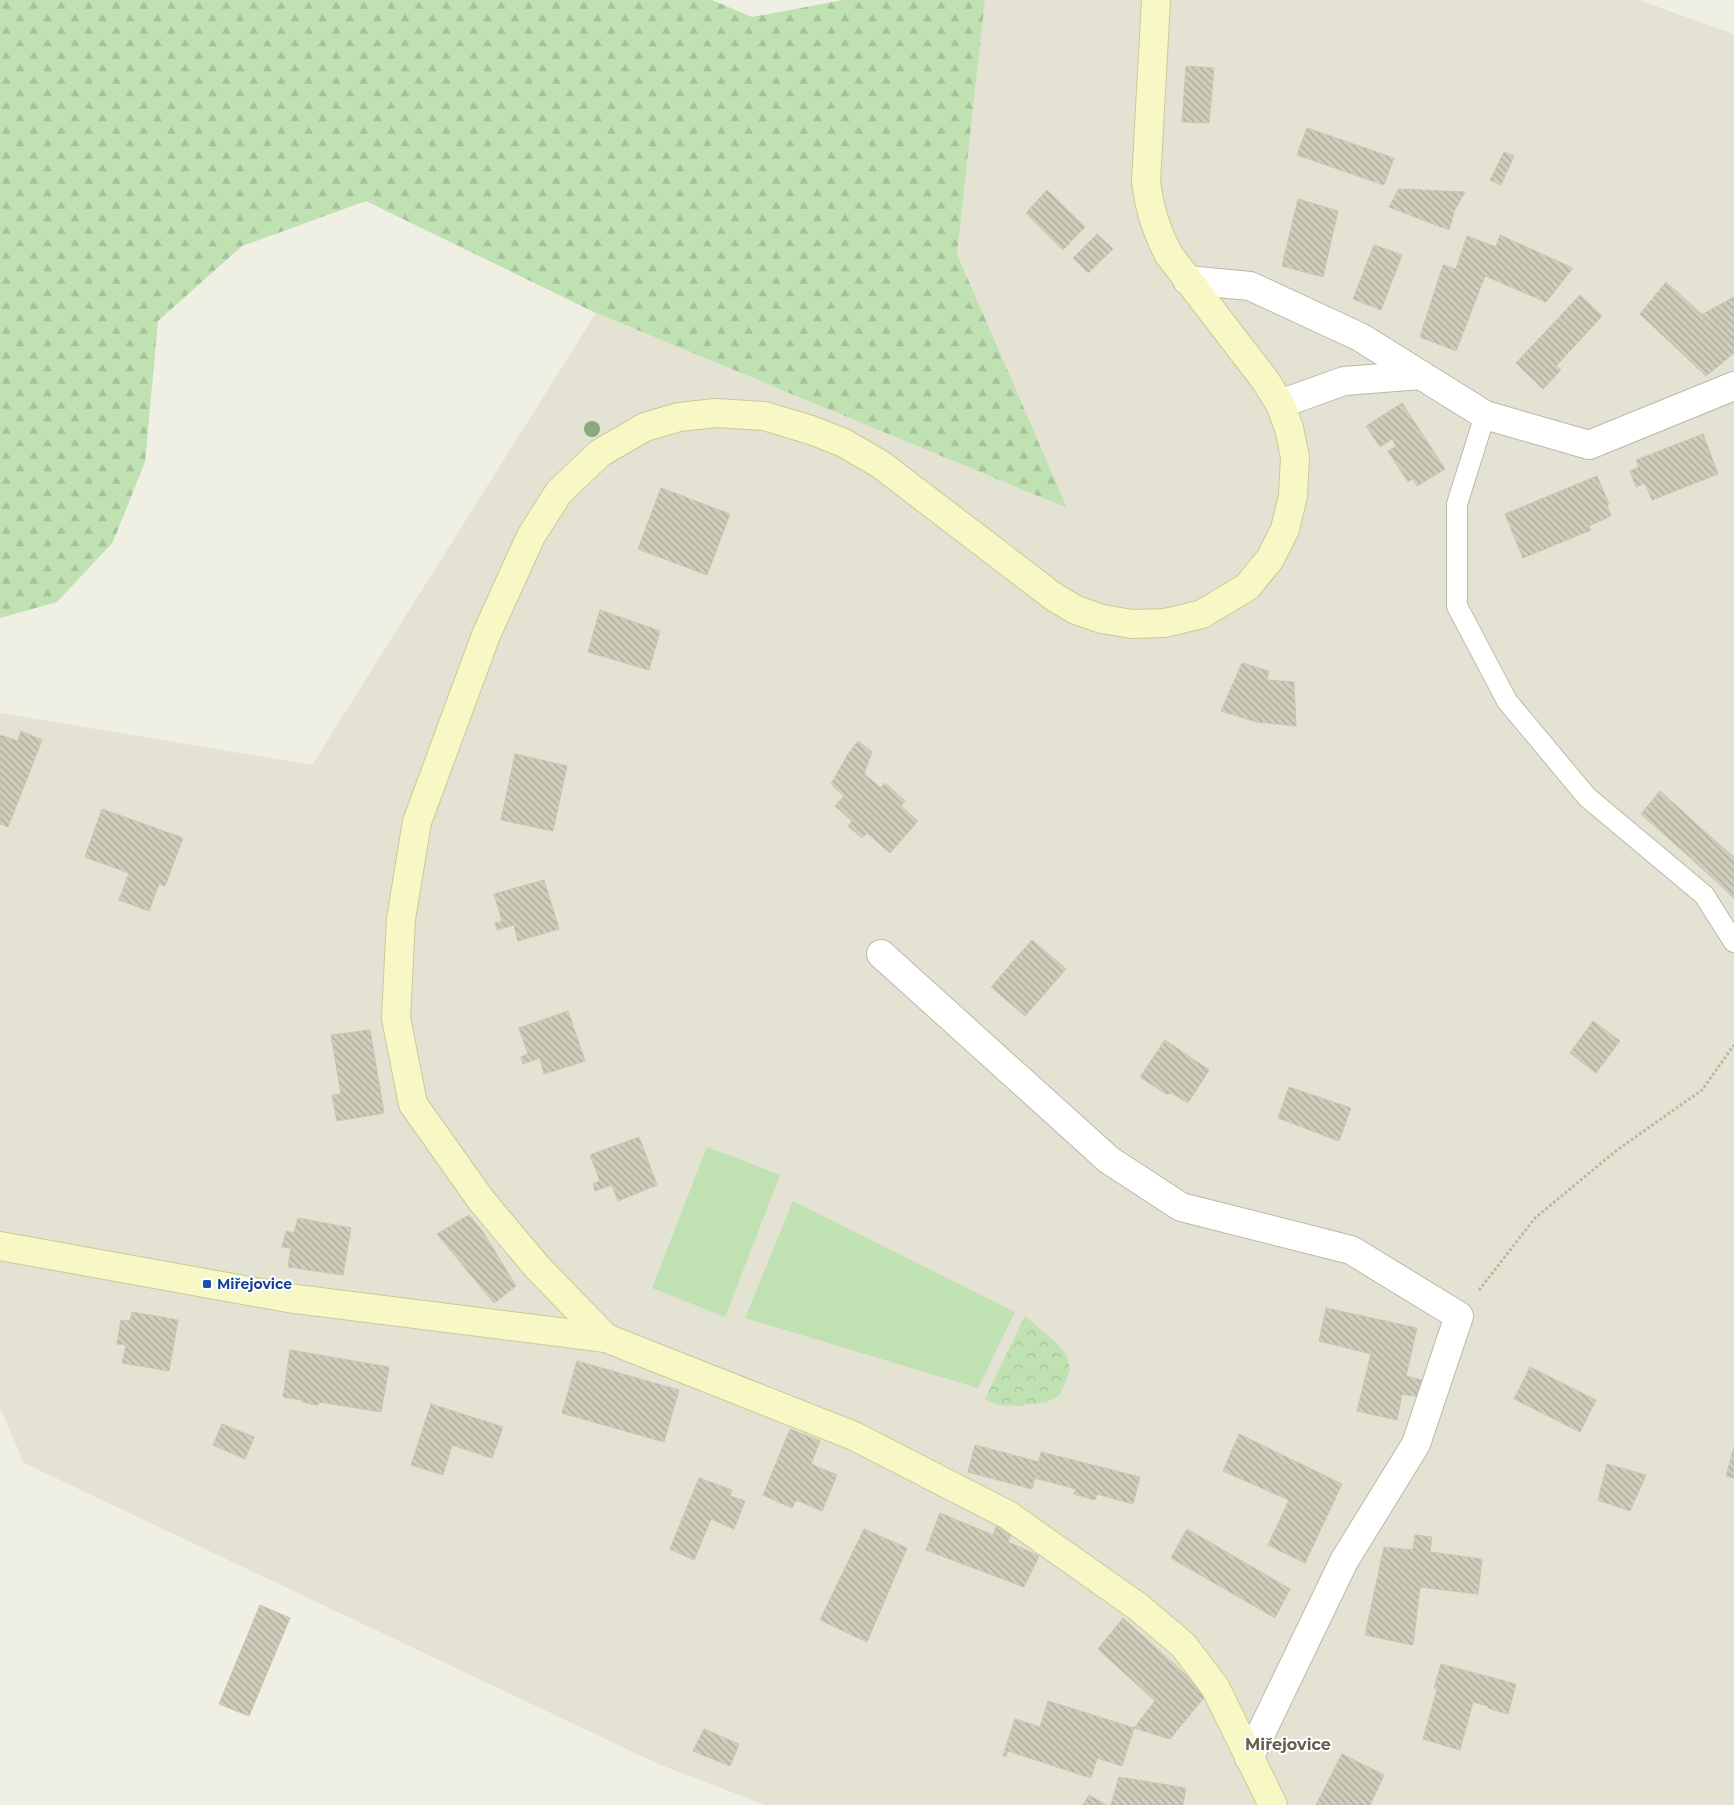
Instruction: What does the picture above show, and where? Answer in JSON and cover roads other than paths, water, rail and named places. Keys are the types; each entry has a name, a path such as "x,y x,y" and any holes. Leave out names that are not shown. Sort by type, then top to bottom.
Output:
{"street":[{"path":"606,1338 538,1268 481,1200 413,1104 396,1018 401,919 417,822 486,635 531,536 559,492 600,453 645,427 679,417 716,413 764,416 811,430 844,443 880,464 1054,597 1076,610 1132,624 1164,623 1202,614 1247,587 1270,558 1285,529 1293,496 1295,457 1289,428 1280,404 1265,380 1169,255 1159,236 1149,206 1146,182 1156,0"},
{"path":"1187,280 1250,286 1360,337 1485,415 1589,445 1734,386"},
{"path":"1280,404 1344,381 1421,375"},
{"path":"881,954 1109,1160 1181,1207 1351,1250 1459,1316 1416,1444 1344,1561 1249,1758"},
{"path":"0,1246 288,1298 606,1338 854,1436 1008,1515 1137,1606 1183,1645 1215,1687 1273,1805"}],"lane":[{"path":"1485,415 1457,504 1457,606 1507,701 1587,797 1704,895 1734,942"}],"place":[{"name":"Miřejovice","path":"207,1284"}],"district":[{"name":"Miřejovice","path":"1288,1744"}]}
